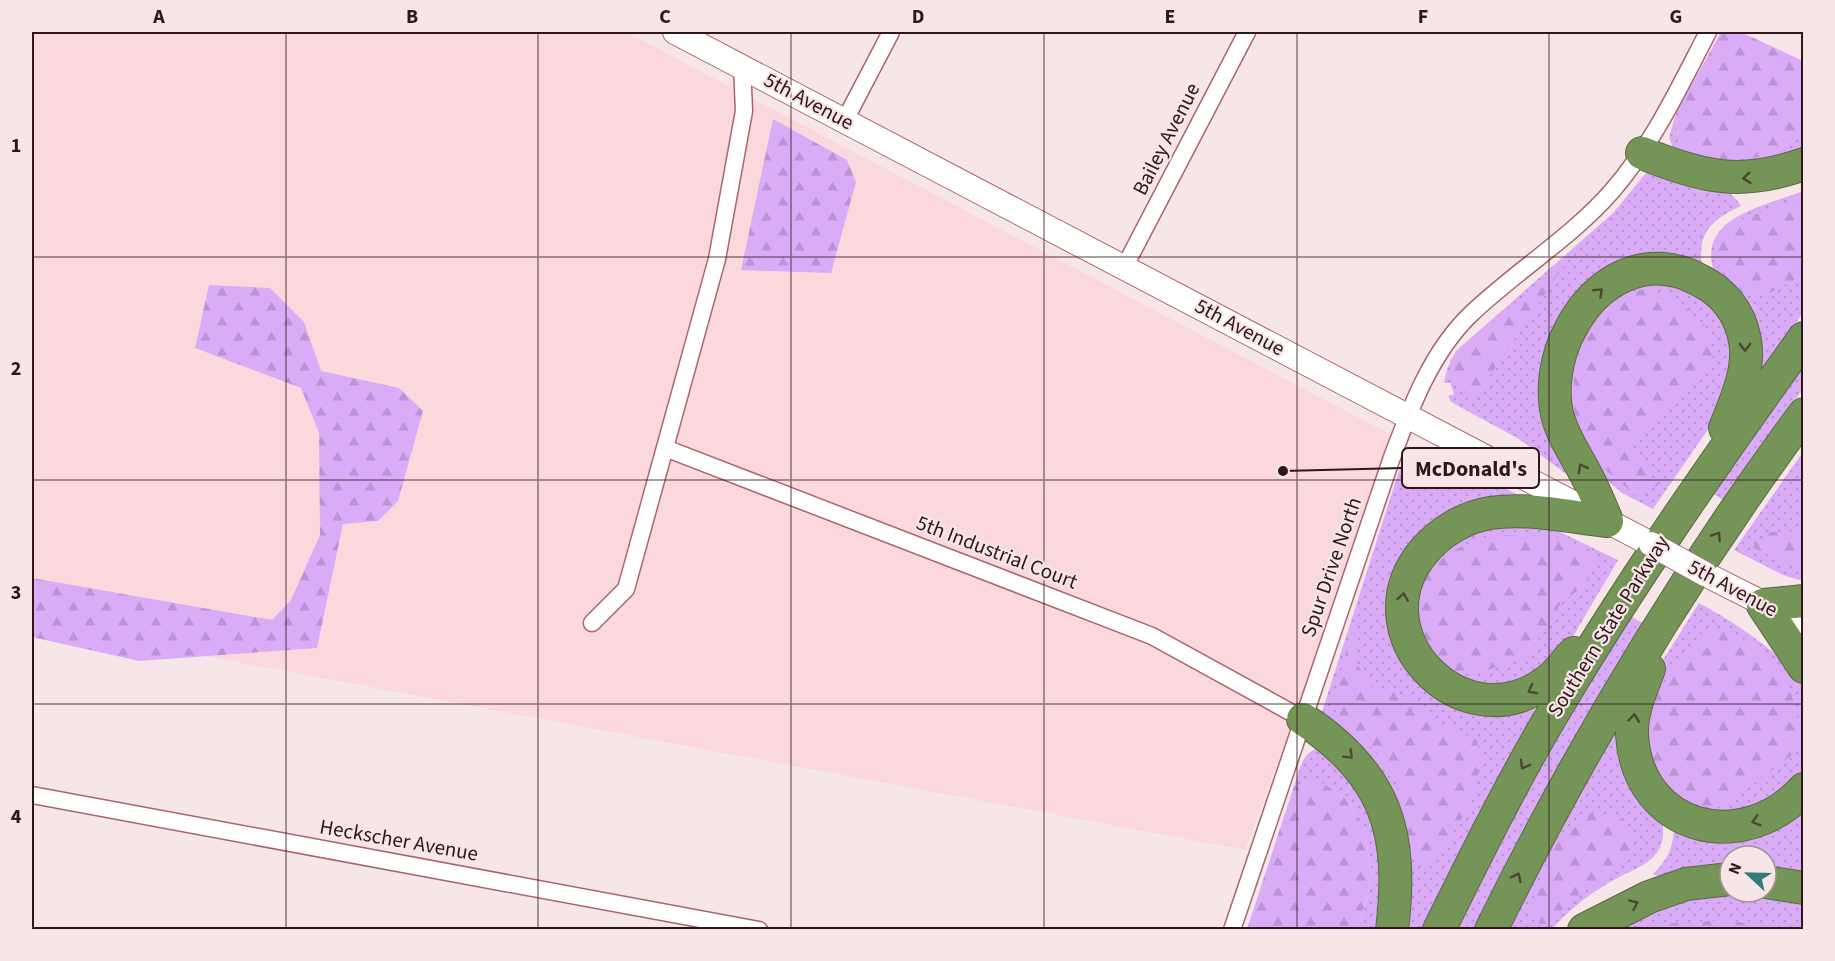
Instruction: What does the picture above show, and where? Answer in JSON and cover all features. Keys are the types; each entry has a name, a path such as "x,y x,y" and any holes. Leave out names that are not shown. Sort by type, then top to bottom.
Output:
{"highway":[{"path":"1642,153 1672,165 1735,179 1772,175 1803,164"},
{"path":"1607,521 1585,472 1567,443 1557,412 1556,379 1562,345 1579,313 1604,286 1632,272 1662,267 1689,274 1715,288 1735,311 1745,338 1744,367 1738,396 1706,474"},
{"name":"Southern State Parkway","path":"1439,930 1501,805 1556,709 1706,474 1803,338"},
{"name":"Southern State Parkway","path":"1491,930 1538,833 1674,603 1747,491 1803,414"},
{"path":"1747,491 1803,438"},
{"path":"1607,521 1521,512 1489,513 1458,524 1433,541 1412,566 1401,597 1403,628 1413,654 1429,674 1450,688 1472,697 1498,700 1523,695 1546,682 1619,607"},
{"path":"1803,601 1764,605 1803,668"},
{"path":"1674,603 1635,703 1632,733 1635,757 1646,784 1661,803 1684,819 1708,828 1739,825 1764,819 1791,803 1803,789"},
{"path":"1303,719 1328,735 1351,756 1371,781 1386,817 1395,859 1392,930"},
{"path":"1584,930 1649,897 1686,884 1718,880"},
{"path":"1778,884 1803,888"}],"main road":[{"name":"5th Avenue","path":"675,32 1125,266 1803,624"}],"street":[{"path":"845,120 891,32"},
{"name":"Bailey Avenue","path":"1125,266 1246,32"},
{"name":"Spur Drive North","path":"1232,930 1407,416 1441,351 1471,314 1611,192 1642,153 1708,32"},
{"path":"592,623 626,589 717,259 744,111 742,65"},
{"name":"5th Industrial Court","path":"665,448 1152,636 1303,719"},
{"name":"Heckscher Avenue","path":"32,795 759,930"}],"shaded area":[{"path":"32,32 626,32 1399,439 1245,850 32,624"}],"green space":[{"path":"1721,32 1741,32 1803,61 1803,134 1771,155 1721,162 1696,160 1679,149 1676,113"},
{"path":"1676,113 1679,149 1771,155 1803,134 1803,154 1755,169 1675,153 1669,138"},
{"path":"773,119 847,160 856,182 831,273 741,270"},
{"path":"1655,167 1714,184 1734,197 1741,206 1714,222 1708,229 1702,246 1702,269 1674,260 1563,323 1569,476 1519,439 1451,402 1448,396 1454,394 1450,383 1444,383 1447,369 1456,351 1613,213 1646,173"},
{"path":"1803,191 1803,313 1758,374 1715,275 1711,255 1714,240 1723,227 1736,217"},
{"path":"1803,197 1803,275 1770,293 1734,293 1721,275 1714,246 1725,226"},
{"path":"1571,255 1471,404 1451,376 1450,360"},
{"path":"1642,277 1701,286 1736,327 1729,399 1653,509 1622,493 1608,481 1590,462 1564,419 1568,348"},
{"path":"209,285 270,288 304,322 321,371 399,388 423,411 398,501 378,521 343,524 317,648 139,661 32,637 32,578 272,620 291,600 320,535 319,433 301,388 195,348"},
{"path":"1644,289 1676,299 1705,326 1714,363 1630,445 1658,485 1636,496 1587,454 1578,433 1574,411 1574,372 1584,326 1606,299"},
{"path":"1803,358 1803,389 1723,500 1709,491"},
{"path":"1803,452 1803,581 1783,575 1734,550"},
{"path":"1425,453 1440,455 1528,500 1434,529 1407,658 1536,705 1528,730 1425,929 1401,929 1399,837 1320,718 1399,471 1411,457"},
{"path":"1523,524 1560,532 1618,560 1558,662 1501,693 1437,675 1426,555 1464,529"},
{"path":"1803,528 1803,571 1751,547 1770,532 1802,531"},
{"path":"1491,535 1555,536 1589,549 1595,562 1586,584 1561,603 1528,656 1481,672 1453,676 1421,657 1414,609 1423,577 1449,552"},
{"path":"1699,603 1754,637 1803,680 1803,772 1796,788 1757,814 1706,819 1662,795 1647,685"},
{"path":"1627,614 1644,624 1568,754 1474,929 1455,930 1550,744"},
{"path":"1353,627 1357,664 1371,687 1412,697 1431,719 1477,740 1482,763 1468,807 1433,867 1407,856 1395,776 1373,748 1343,733 1333,701"},
{"path":"1727,628 1772,659 1789,683 1801,735 1791,756 1722,807 1690,806 1655,776 1643,711 1703,631"},
{"path":"1616,722 1661,815 1663,832 1656,854 1648,862 1588,896 1552,929 1509,930 1571,801"},
{"path":"1328,745 1373,801 1386,865 1382,929 1358,929 1372,877 1364,826 1345,798 1318,781 1294,786 1301,764 1308,754 1319,747"},
{"path":"1318,780 1345,798 1364,826 1372,877 1358,929 1247,929 1294,786"},
{"path":"1803,801 1803,879 1778,876 1778,844 1718,844 1718,872 1663,878 1653,874 1670,851 1674,823"},
{"path":"1587,812 1625,820 1633,844 1614,874 1581,893 1547,924 1536,923 1531,912 1543,869 1556,843 1575,821"},
{"path":"1718,893 1718,904 1778,904 1778,895 1796,896 1803,900 1803,929 1647,925 1639,929 1604,930 1695,894"},
{"path":"1725,920 1773,927 1773,929 1639,929 1647,925"}],"place":[{"name":"McDonald's","path":"1283,471"}]}
